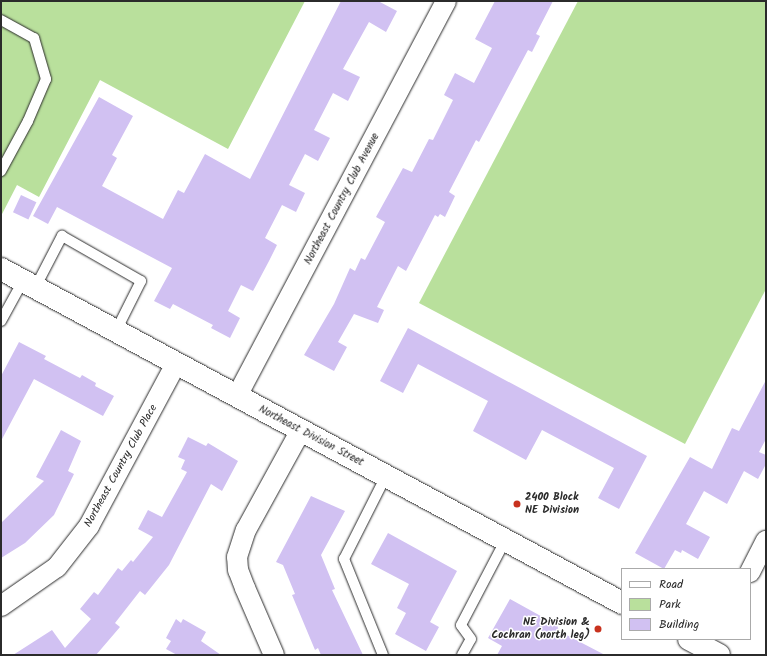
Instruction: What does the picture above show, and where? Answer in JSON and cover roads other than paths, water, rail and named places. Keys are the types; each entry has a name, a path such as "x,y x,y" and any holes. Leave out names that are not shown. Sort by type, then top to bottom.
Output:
{"main road":[{"name":"Northeast Division Street","path":"1,269 621,602"},
{"path":"693,640 715,648"}],"street":[{"name":"Northeast Country Club Avenue","path":"237,396 446,1"},
{"name":"Northeast Country Club Place","path":"1,606 57,567 89,526 176,364"},
{"path":"274,655 238,570 237,556 246,530 301,430"},
{"path":"751,570 766,541"}],"lane":[{"path":"1,20 34,38 46,79 28,122 1,171"},
{"path":"1,321 62,236 141,281 116,331"},
{"path":"384,655 344,559 386,476"},
{"path":"462,655 471,639 461,625 505,540"}],"place":[{"name":"2400 Block NE Division","path":"517,504"},
{"name":"NE Division & Cochran (north leg)","path":"598,629"}]}
